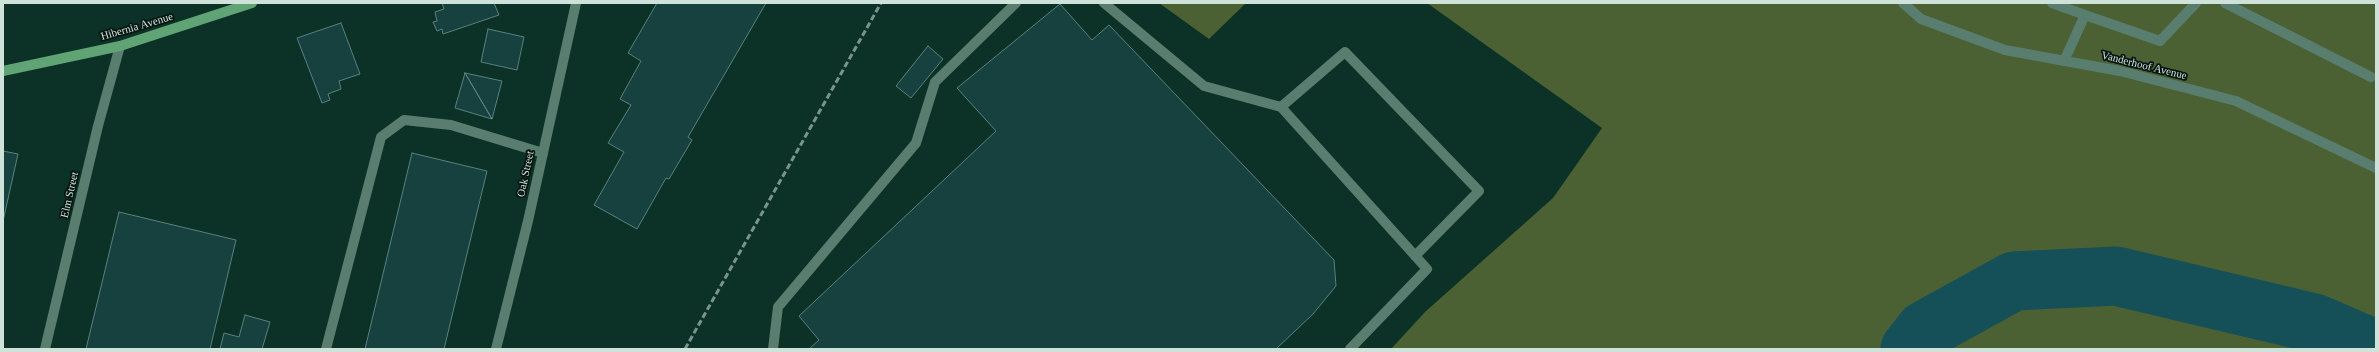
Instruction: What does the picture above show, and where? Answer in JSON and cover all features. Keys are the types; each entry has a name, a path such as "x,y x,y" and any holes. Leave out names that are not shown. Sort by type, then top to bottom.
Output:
{"main road":[{"name":"Hibernia Avenue","path":"3,71 120,46 252,3"}],"street":[{"name":"Oak Street","path":"496,349 543,153 576,3"},
{"path":"773,349 778,307 916,143 935,82 1016,3"},
{"path":"1104,3 1204,86 1281,107 1427,269 1353,348"},
{"name":"Vanderhoof Avenue","path":"1903,3 1921,19 2005,50 2120,71 2236,101 2376,168"},
{"path":"2052,3 2160,41 2196,3"},
{"path":"2225,3 2371,77"},
{"path":"2064,60 2085,15"},
{"name":"Elm Street","path":"45,349 98,126 120,46"},
{"path":"1281,107 1346,52 1479,191 1414,256"},
{"path":"326,349 381,137 404,120 452,125 543,153"}],"green space":[{"path":"1159,3 1246,3 1209,39"},
{"path":"1427,3 2376,3 2376,349 1391,349 1425,312 1553,198 1602,128"}],"building":[{"path":"442,3 494,3 499,15 443,34 442,29 437,31 433,22 437,21 435,12 444,9"},
{"path":"657,3 766,3 688,137 692,140 669,179 666,178 637,229 594,205 624,152 608,143 631,105 620,99 641,61 628,53"},
{"path":"1060,4 1092,40 1109,25 1334,260 1336,286 1313,314 1276,349 809,349 819,340 799,316 996,131 957,88"},
{"path":"341,23 360,74 339,81 341,89 328,94 330,100 322,103 297,38"},
{"path":"488,29 524,37 517,70 481,62"},
{"path":"928,46 943,59 911,98 896,86"},
{"path":"465,73 502,81 492,119"},
{"path":"465,73 492,119 455,108"},
{"path":"3,151 18,154 3,221"},
{"path":"412,153 487,171 444,349 365,349"},
{"path":"119,212 236,240 210,349 86,349"},
{"path":"245,315 270,322 262,349 220,349 224,333 239,337"}],"waterway":[{"path":"1910,349 1925,330 2014,281 2116,276 2314,323 2375,349"}],"railway":[{"path":"685,349 881,3"}]}
